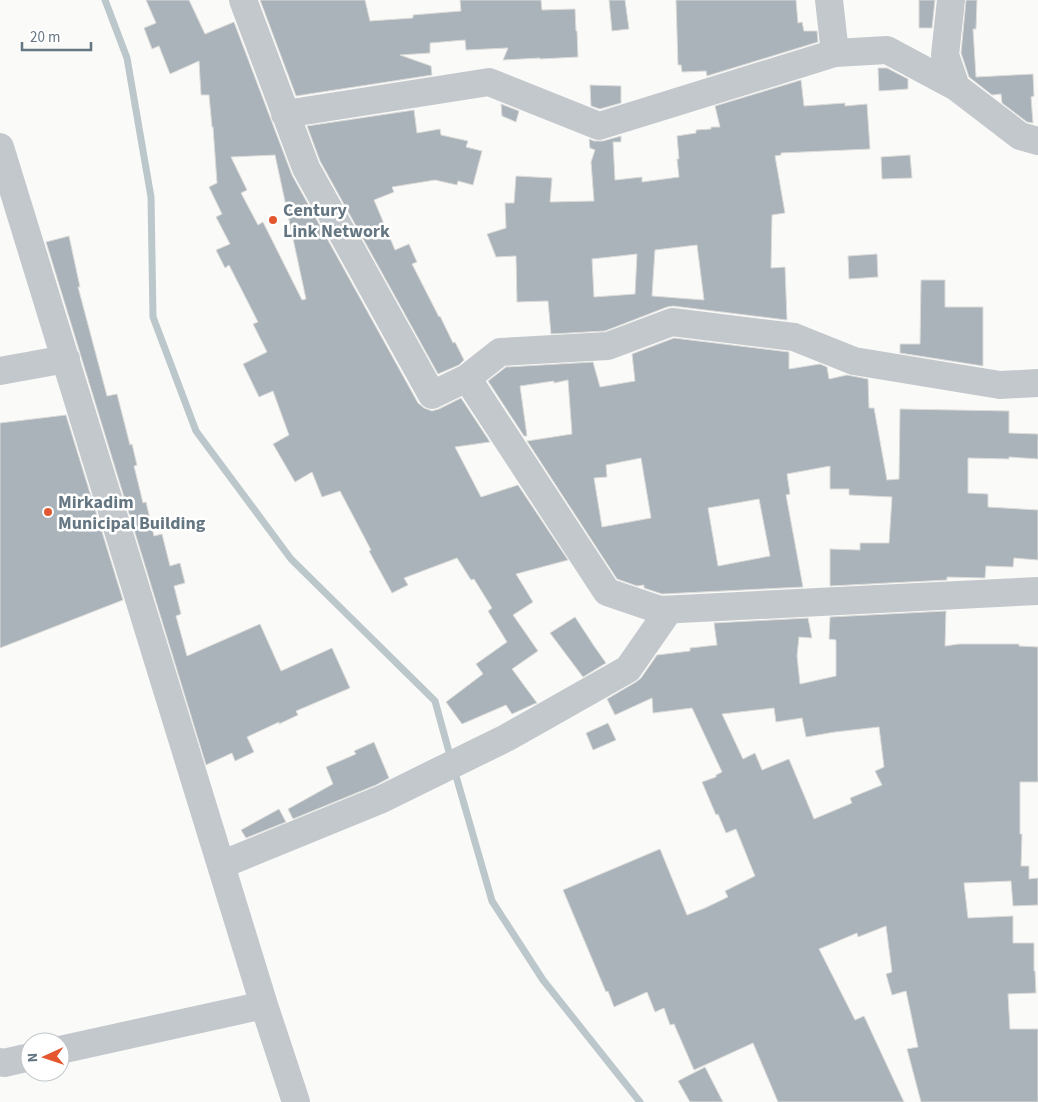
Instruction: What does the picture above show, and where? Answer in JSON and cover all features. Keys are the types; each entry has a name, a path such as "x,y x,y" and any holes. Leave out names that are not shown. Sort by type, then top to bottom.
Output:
{"street":[{"path":"243,0 306,168 432,395 467,378 500,352 608,346 672,322 794,338 854,361 1000,385 1038,383"},
{"path":"829,0 835,53"},
{"path":"951,0 945,55 956,87"},
{"path":"285,114 489,82 599,126 835,53 887,50 956,87 1020,136 1038,142"},
{"path":"0,147 264,1005 296,1102"},
{"path":"0,371 66,359"},
{"path":"467,378 607,592 660,610 1038,592"},
{"path":"221,865 382,799 506,738 628,669 670,610"},
{"path":"70,1048 264,1005"},
{"path":"0,1062 4,1063 20,1059"}],"building":[{"path":"146,0 189,0 205,34 234,22 292,175 418,403 432,411 461,398 490,442 455,447 481,497 518,485 568,560 516,574 533,602 513,615 538,651 512,669 537,703 512,714 506,705 462,724 446,702 483,674 476,664 507,642 488,611 492,608 474,579 471,580 457,558 404,578 408,585 392,593 340,491 322,497 312,472 295,482 273,444 289,435 273,391 259,397 243,364 267,352 253,324 258,322 229,265 225,268 216,250 230,244 216,217 222,214 209,187 217,183 209,95 201,95 199,61 170,74 159,46 152,49 144,28 156,23","holes":["275,155 306,299 302,300 263,222 258,225 241,193 247,190 231,157"]},
{"path":"260,0 365,0 370,21 413,18 413,15 461,11 460,0 541,0 542,10 575,9 578,57 503,60 508,48 466,50 465,40 430,43 430,53 400,55 431,66 432,75 296,96"},
{"path":"609,0 625,0 629,29 612,31"},
{"path":"676,0 796,0 798,23 802,22 804,31 817,31 818,42 707,76 706,71 682,72 681,65 678,65"},
{"path":"919,0 935,0 932,28 919,28"},
{"path":"966,0 977,0 976,29 973,29 976,77 1033,74 1034,96 1031,97 1033,123 1027,122 1002,103 1001,94 992,95 969,77 961,53"},
{"path":"878,68 887,68 908,79 908,89 879,91"},
{"path":"801,80 804,106 845,103 845,106 867,104 870,149 781,153 781,155 775,156 785,213 772,215 771,268 785,267 787,320 673,306 605,331 551,334 548,301 517,302 516,256 496,257 487,234 506,228 505,203 514,203 516,176 552,178 550,202 594,201 591,162 595,150 590,148 589,139 603,141 621,136 621,142 613,142 615,180 642,177 642,182 679,177 677,136 696,133 696,130 720,127 715,106","holes":["697,245 704,300 652,296 655,250","637,254 635,294 594,297 592,259"]},
{"path":"590,85 621,86 621,103 600,109 591,106"},
{"path":"501,104 519,111 516,122 502,116"},
{"path":"414,110 417,133 440,129 441,135 468,141 466,147 482,151 473,185 458,181 457,185 435,180 392,187 394,192 374,200 395,250 409,244 417,262 412,264 453,343 455,342 464,360 459,365 438,374 320,161 307,126"},
{"path":"910,155 912,178 882,179 881,157"},
{"path":"69,236 80,287 78,287 107,396 117,394 130,445 132,444 137,465 134,466 143,503 146,502 154,536 162,534 170,566 180,563 185,583 174,586 181,614 176,616 187,656 260,624 281,671 332,648 350,688 296,711 298,715 247,737 254,752 235,761 232,753 206,765 46,242"},
{"path":"877,254 878,277 849,279 848,256"},
{"path":"921,280 945,280 945,307 983,307 983,366 900,353 900,344 920,344"},
{"path":"674,338 789,352 789,369 820,364 827,367 829,379 847,375 868,379 869,408 874,408 887,480 899,479 900,409 1009,411 1009,433 1038,434 1038,459 1009,457 1009,459 968,458 968,493 988,494 988,507 1038,510 1038,560 1014,558 1013,567 986,566 985,578 947,577 947,580 830,586 830,549 860,550 860,543 889,543 892,497 849,495 849,489 830,489 830,466 787,474 790,494 786,495 803,587 662,594 644,588 644,585 637,586 617,579 527,441 572,434 568,380 520,386 527,436 524,436 488,381 506,367 593,362 600,387 635,381 632,354","holes":["641,458 651,518 602,527 594,478 607,477 606,465","759,499 770,556 718,566 708,508"]},
{"name":"Mirkadim Municipal Building","path":"66,415 123,600 0,648 0,423"},
{"path":"946,611 945,646 959,644 1019,644 1019,646 1038,647 1038,782 1020,782 1020,834 1022,834 1021,866 1029,866 1029,879 1038,878 1038,905 1013,906 1011,881 964,883 968,918 1013,916 1013,943 1034,943 1036,993 1008,994 1010,1029 1038,1029 1038,1102 921,1102 907,1049 918,1047 906,991 892,995 886,974 892,972 886,926 858,937 857,933 819,949 855,1020 864,1016 904,1102 778,1102 753,1043 694,1070 674,1024 670,1025 664,1008 655,1012 647,992 614,1007 608,991 606,992 563,890 660,849 687,915 728,897 725,891 755,876 736,829 726,833 702,782 716,777 716,775 722,772 692,708 653,713 652,698 615,715 607,699 641,678 657,655 717,645 714,623 808,618 812,638 799,637 797,656 800,684 836,676 836,640 829,639 830,617","holes":["774,708 776,722 802,718 806,737 879,727 884,767 875,771 882,785 850,798 852,803 814,819 789,759 762,770 755,753 743,759 722,714"]},
{"path":"575,617 606,663 583,677 550,633"},
{"path":"608,723 616,740 593,750 586,733"},
{"path":"374,742 389,778 293,819 288,809 333,784 326,767 356,754 354,751"},
{"path":"279,809 286,822 246,838 241,830"},
{"path":"705,1067 723,1102 690,1102 678,1081"}],"waterway":[{"path":"105,0 127,58 151,197 153,317 196,431 291,559 435,701 451,759"},
{"path":"454,769 492,901 543,980 640,1102"}],"place":[{"name":"Century Link Network","path":"273,220"},
{"name":"Mirkadim Municipal Building","path":"48,512"}]}
